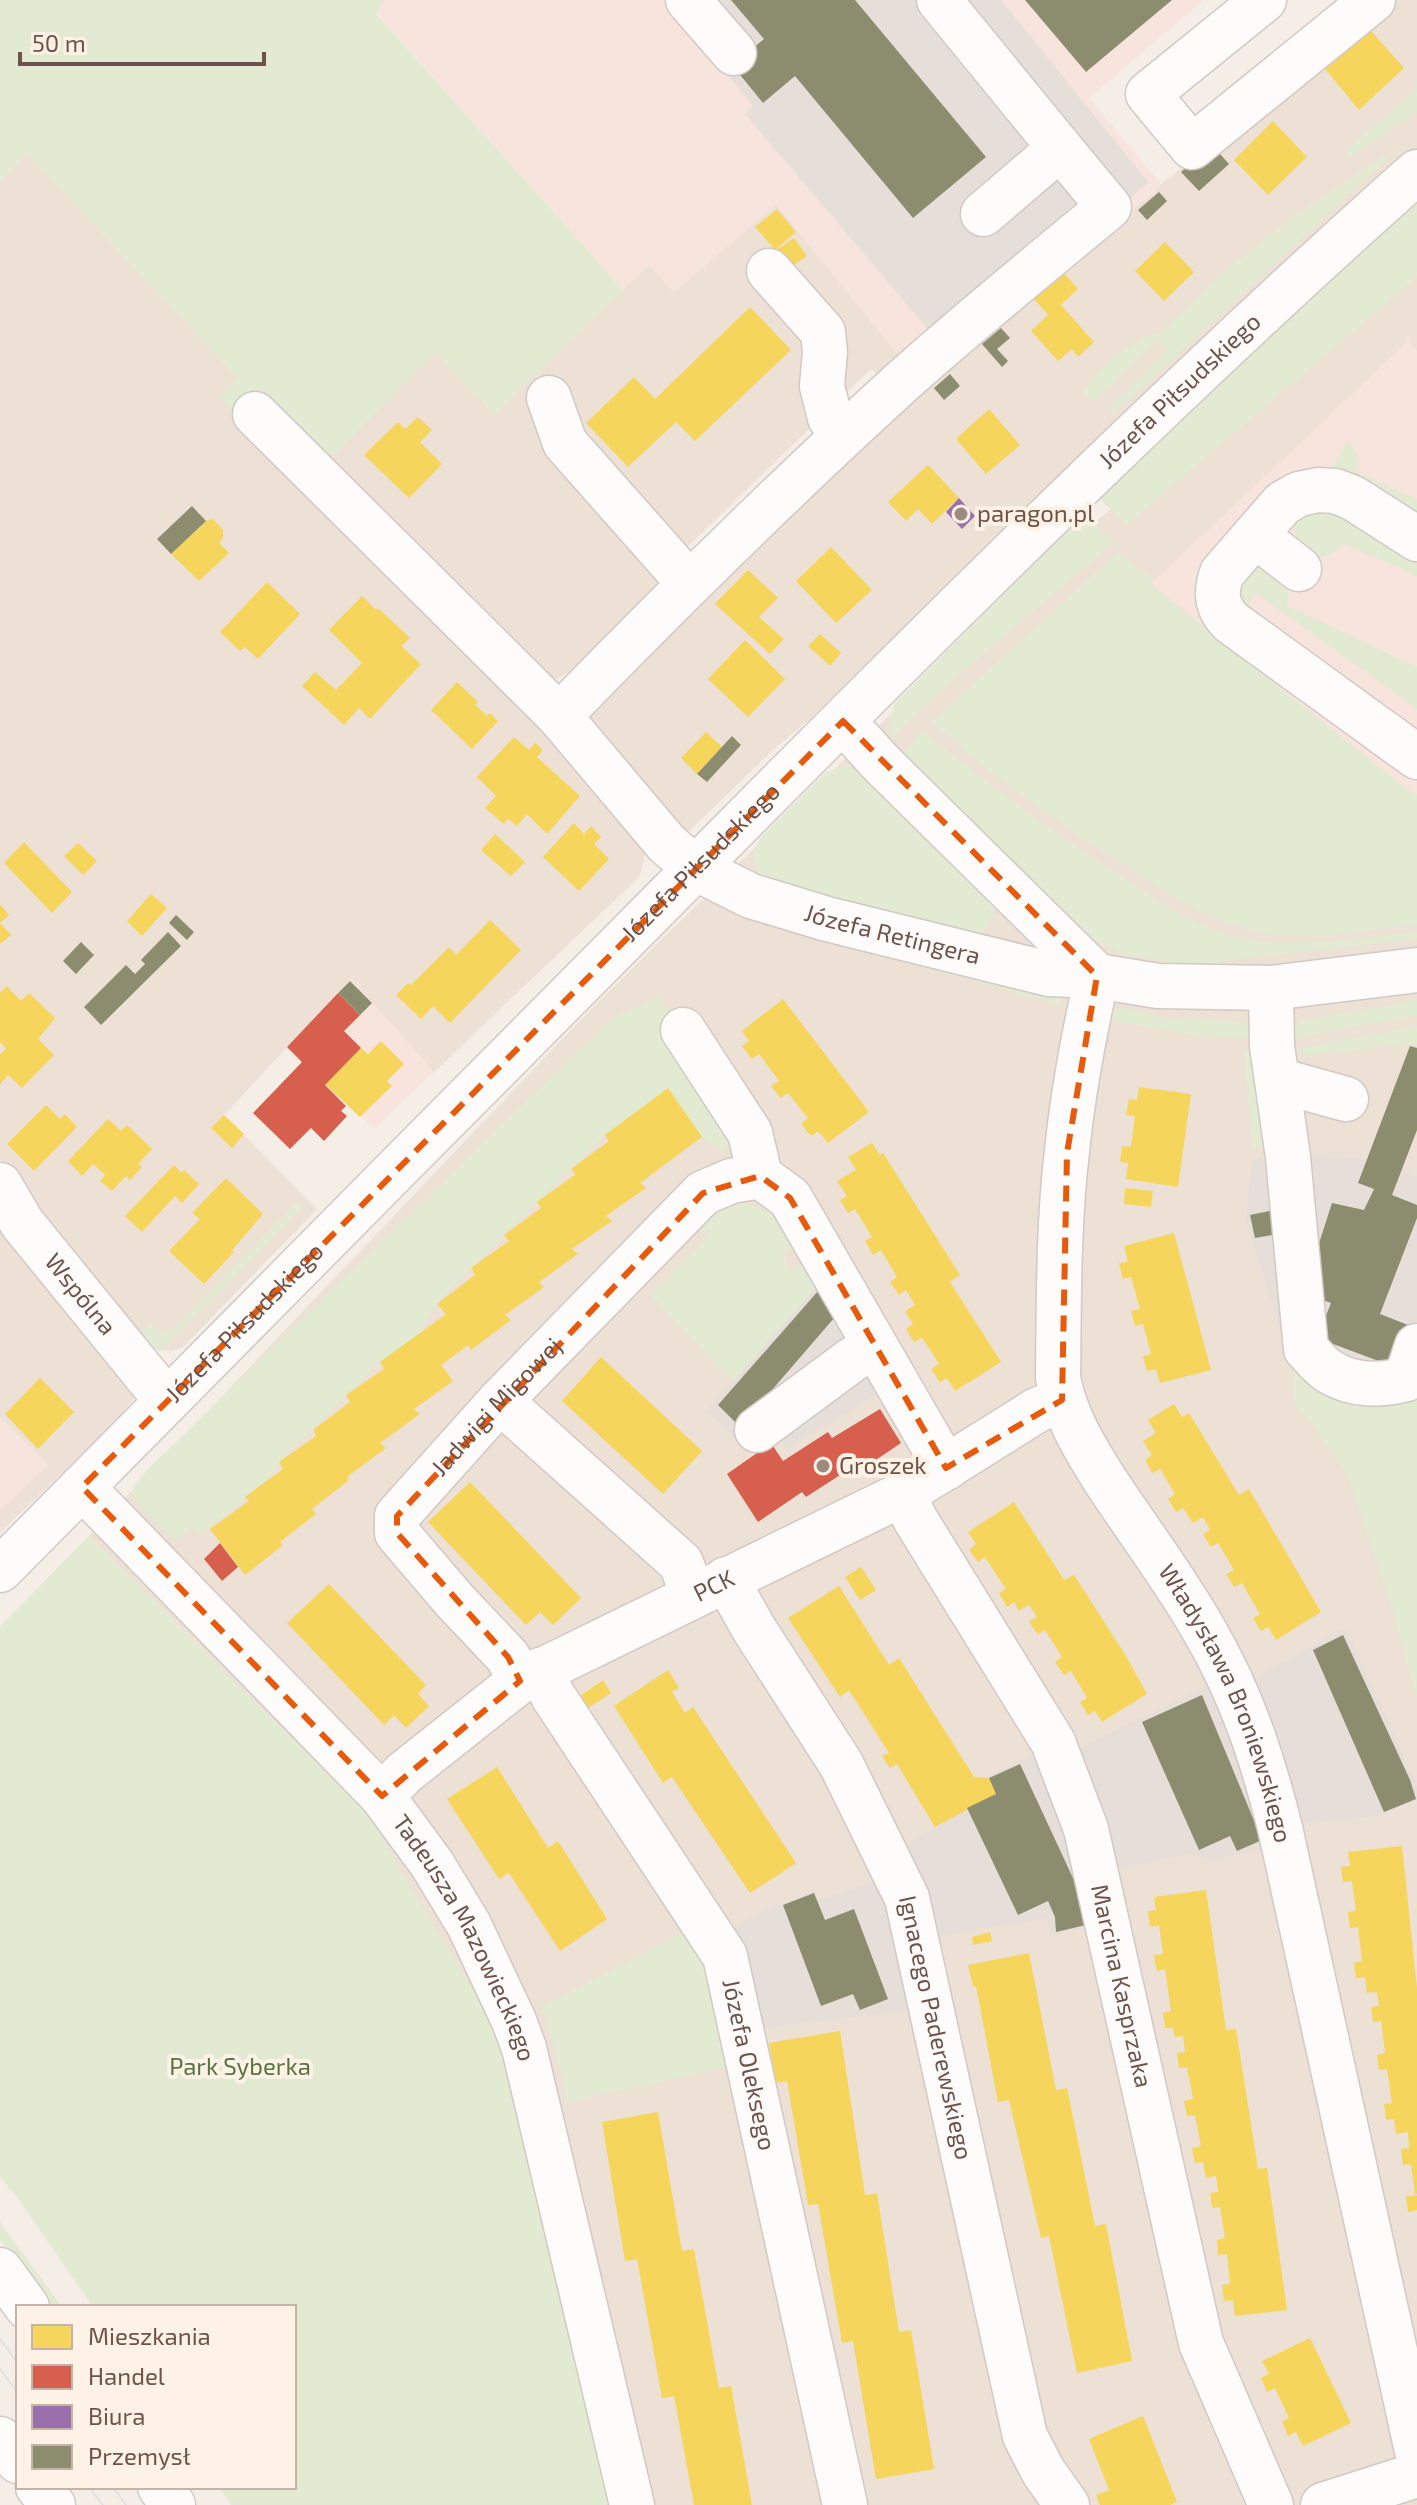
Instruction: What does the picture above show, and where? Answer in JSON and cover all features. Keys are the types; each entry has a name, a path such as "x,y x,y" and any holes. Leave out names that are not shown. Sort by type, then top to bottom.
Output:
{"street":[{"path":"688,0 734,53"},
{"path":"559,716 689,583 844,435 1109,207 939,0"},
{"path":"1264,0 1148,94 1192,147 1373,0"},
{"path":"983,214 1060,148"},
{"name":"Józefa Piłsudskiego","path":"0,1570 695,868 1152,415 1276,298 1417,172"},
{"path":"769,271 823,332 822,386 830,418 844,435"},
{"path":"549,398 565,443 689,583"},
{"name":"Józefa Retingera","path":"255,414 559,716 667,844 695,868 751,896 827,919 1049,974 1097,976 1158,986 1271,988 1417,970"},
{"path":"1417,539 1353,498 1335,491 1299,494 1283,503 1222,573 1217,586 1222,613 1231,622 1417,757"},
{"path":"1255,535 1299,569"},
{"path":"843,721 879,761 1097,976"},
{"name":"Władysława Broniewskiego","path":"1097,976 1067,1153 1060,1241 1058,1378 1062,1400 1078,1436 1204,1629 1236,1691 1263,1759 1417,2451"},
{"path":"1271,988 1272,1046 1288,1157 1306,1349 1329,1372 1360,1382 1383,1385 1406,1379 1417,1346"},
{"path":"683,1030 750,1133 760,1176 790,1198 946,1468"},
{"path":"1277,1080 1346,1099"},
{"name":"Jadwigi Migowej","path":"530,1675 508,1657 455,1601 397,1533 397,1516 500,1401 703,1193 731,1181 760,1176"},
{"name":"Wspólna","path":"0,1185 22,1223 167,1401"},
{"path":"757,1430 874,1347"},
{"name":"PCK","path":"382,1796 404,1773 530,1675 903,1494 1037,1410 1062,1400"},
{"name":"Ignacego Paderewskiego","path":"500,1401 754,1629 841,1764 907,1898 1025,2436 1043,2471 1067,2505"},
{"name":"Tadeusza Mazowieckiego","path":"82,1487 382,1796 432,1864 469,1925 514,2021 527,2061 632,2505"},
{"name":"Marcina Kasprzaka","path":"903,1494 915,1519 1053,1742 1086,1829 1201,2343 1271,2505"},
{"name":"Józefa Oleksego","path":"530,1675 553,1696 725,1956 845,2505"},
{"path":"0,2270 26,2305"},
{"path":"0,2439 16,2459"},
{"path":"1323,2505 1417,2475"},
{"path":"40,2489 53,2505"}],"highlighted area":[{"path":"843,721 1097,976 1067,1153 1062,1400 946,1468 790,1198 760,1176 703,1193 397,1516 397,1533 508,1657 520,1681 382,1796 82,1487"}],"shaded area":[{"path":"384,0 1204,0 1089,98 1161,184 1160,187 923,385 776,205 674,292 649,266 623,290 376,13"},
{"path":"705,0 1001,0 1148,182 953,362 745,114 753,106 718,63"},
{"path":"1398,0 1417,0 1417,152 686,834 587,722 592,707 923,385 1161,184"},
{"path":"27,153 239,379 219,397 435,352 494,414 649,265 674,292 776,204 900,357 880,377 871,369 680,554 688,563 585,662 559,678 541,682 326,499 639,837 645,854 640,876 434,1072 351,978 224,1115 317,1209 183,1347 171,1351 157,1349 140,1340 32,1215 0,1160 0,181"},
{"path":"1417,223 1417,2505 617,2505 406,1880 370,1816 89,1536 589,1011 903,702"},
{"path":"1408,341 1417,351 1417,795 1151,584"},
{"path":"351,978 434,1072 374,1128 286,1049"},
{"path":"1275,1157 1366,1159 1417,1177 1417,1362 1409,1385 1296,1346 1282,1335 1246,1218 1253,1160"},
{"path":"0,1210 136,1388 133,1400 113,1424 0,1533"},
{"path":"826,1276 884,1390 787,1449 780,1438 735,1437 706,1412"},
{"path":"0,1416 48,1465 0,1510"},
{"path":"1345,1628 1417,1787 1417,1799 1384,1815 1292,1824 1250,1681"},
{"path":"1220,1680 1267,1847 1214,1860 1190,1854 1111,1869 1070,1753"},
{"path":"1039,1751 1095,1926 1051,1935 1047,1918 931,1937 901,1849 967,1808 996,1794 987,1777"},
{"path":"882,1880 918,2009 749,2029 727,1930 815,1891 819,1900"}],"green space":[{"path":"0,0 384,0 376,14 623,290 494,414 435,352 307,482 219,397 238,378 27,153 0,181"},
{"path":"1417,89 1417,112 1351,156 1345,151"},
{"path":"1404,143 1116,412 1109,409 1167,350 1158,340 1095,401 1082,393 1106,362 1143,337 1161,333 1222,274 1290,219"},
{"path":"1417,203 1417,277 1127,524 1100,499 1220,381"},
{"path":"1348,441 1357,454 1357,472 1417,499 1417,518 1331,470"},
{"path":"1320,500 1417,553 1417,576 1343,543 1333,553 1322,557 1304,549 1297,540 1296,519 1303,510"},
{"path":"1083,514 1114,542 955,678 890,739 890,718 895,703"},
{"path":"1118,552 1154,580 1151,585 1417,795 1417,925 1294,936 1256,931 1215,918 1159,887 1073,831 1001,779 932,722"},
{"path":"1261,563 1286,580 1289,591 1287,606 1417,667 1417,709 1256,593 1242,612 1233,582 1238,572"},
{"path":"923,731 1072,844 1164,904 1206,926 1236,937 1277,943 1325,942 1417,932 1417,939 1180,964 1123,954 1076,930 896,759"},
{"path":"847,765 860,767 992,899 991,918 981,935 790,890 758,873 753,854 760,838 825,773"},
{"path":"842,944 1056,995 1065,1007"},
{"path":"661,995 680,1049 730,1136 725,1154 702,1137 668,1089 605,1135 437,1304 419,1334 380,1362 279,1462 265,1483 202,1534 193,1526 175,1540 142,1510 132,1494 134,1486 147,1470 611,1019"},
{"path":"1417,1000 1417,1015 1283,1040 1291,1028 1302,1021"},
{"path":"1122,1008 1170,1018 1242,1022 1262,1039 1205,1037 1107,1020 1112,1011"},
{"path":"1417,1026 1417,1046 1410,1044 1312,1055 1289,1051"},
{"path":"1244,1051 1265,1052 1274,1147 1252,1148"},
{"path":"738,1200 790,1222 798,1243 782,1253 792,1271 809,1262 826,1276 733,1381 650,1294 709,1237 692,1218"},
{"path":"296,1203 302,1208 159,1352 139,1335 151,1324 160,1334 172,1330"},
{"path":"1291,1344 1321,1382 1417,1369 1417,1698 1390,1601 1348,1475 1308,1418 1295,1405"},
{"name":"Park Syberka","path":"89,1536 370,1816 509,2049 617,2505 231,2505 220,2489 296,2489 296,2305 92,2305 0,2177 0,1626"},
{"path":"687,1931 712,1976 732,2066 568,2102 541,2007"},
{"path":"0,2222 61,2305 48,2305 0,2240"}],"building: Mieszkania":[{"path":"1371,31 1404,68 1359,110 1322,65 1331,58 1334,62"},
{"path":"1273,121 1307,157 1268,195 1234,160"},
{"path":"777,209 796,232 775,250 755,227"},
{"path":"794,238 807,256 784,271 772,253"},
{"path":"1165,242 1194,272 1164,301 1135,271"},
{"path":"1064,273 1078,289 1061,305 1094,342 1078,357 1072,349 1058,361 1031,331 1048,315 1034,299"},
{"path":"750,307 791,350 695,441 676,422 628,467 586,423 634,377 655,399"},
{"path":"989,409 1020,445 986,474 956,439"},
{"path":"418,417 432,430 420,442 442,464 409,498 364,455 398,422 405,429"},
{"path":"928,465 959,498 932,524 918,509 906,521 888,502"},
{"path":"213,519 223,530 219,543 229,553 199,581 171,554 206,521"},
{"path":"831,547 872,590 836,623 796,581"},
{"path":"748,570 778,598 759,617 784,639 770,654 715,604"},
{"path":"267,582 300,614 258,659 245,647 240,651 220,632"},
{"path":"362,596 410,638 401,646 421,664 370,719 359,708 344,725 302,686 315,672 336,690 362,663 329,630"},
{"path":"820,634 841,653 830,666 808,646"},
{"path":"745,640 785,679 748,717 708,679"},
{"path":"457,682 478,702 475,705 498,721 472,749 431,710"},
{"path":"706,732 722,747 697,774 681,758"},
{"path":"514,737 529,750 535,743 543,750 537,757 580,796 547,834 527,814 517,826 508,819 504,824 485,808 496,796 477,777"},
{"path":"574,823 584,834 591,826 601,837 594,844 609,859 579,891 543,857"},
{"path":"495,834 525,862 511,876 481,850"},
{"path":"24,842 72,892 52,913 4,863"},
{"path":"78,843 97,861 83,875 64,856"},
{"path":"151,894 167,908 142,936 127,921"},
{"path":"0,904 9,915 0,923"},
{"path":"490,920 521,950 450,1023 433,1006 421,1019 396,995 408,983 411,985 449,947 456,955"},
{"path":"0,923 11,935 0,944"},
{"path":"7,986 21,1001 29,993 55,1018 38,1039 54,1055 22,1088 8,1075 0,1084 0,1055 6,1048 0,1042 0,993"},
{"path":"783,999 869,1112 828,1143 818,1131 811,1136 801,1124 808,1118 788,1093 781,1098 771,1086 779,1081 759,1054 752,1059 742,1046 749,1041 742,1031"},
{"path":"381,1041 404,1064 387,1081 392,1086 360,1117 325,1084 361,1048 368,1054"},
{"path":"1139,1087 1191,1094 1178,1187 1126,1179 1128,1163 1120,1162 1122,1146 1131,1147 1135,1116 1126,1115 1129,1099 1137,1100"},
{"path":"668,1088 702,1137 640,1183 646,1188 606,1216 612,1221 572,1249 578,1254 539,1282 544,1287 505,1315 511,1320 471,1350 468,1345 441,1365 453,1381 414,1409 420,1414 380,1443 386,1448 347,1477 349,1480 312,1509 316,1514 245,1575 210,1529 249,1501 245,1497 283,1469 279,1462 316,1436 313,1430 350,1402 346,1395 384,1369 380,1362 446,1314 437,1304 475,1275 471,1268 509,1241 504,1235 541,1208 537,1202 576,1174 571,1169 609,1141 605,1135"},
{"path":"46,1105 60,1119 65,1114 77,1127 34,1171 7,1144"},
{"path":"224,1115 244,1134 232,1148 211,1128"},
{"path":"108,1119 121,1131 127,1125 152,1149 138,1164 142,1167 130,1180 126,1176 112,1191 100,1181 105,1175 93,1164 82,1176 68,1161"},
{"path":"872,1143 880,1155 883,1153 960,1275 950,1282 1001,1362 955,1391 947,1378 940,1382 931,1369 939,1364 922,1338 914,1342 906,1329 913,1324 905,1311 915,1305 906,1290 899,1295 890,1282 897,1277 881,1250 873,1255 865,1241 872,1237 855,1209 848,1213 840,1200 847,1196 837,1181 856,1170 848,1157"},
{"path":"174,1165 199,1184 182,1203 175,1196 142,1232 125,1216"},
{"path":"226,1178 263,1214 204,1284 169,1251 200,1219 192,1213"},
{"path":"1125,1188 1153,1191 1151,1207 1124,1204"},
{"path":"1174,1233 1211,1370 1160,1383 1156,1369 1147,1371 1143,1356 1151,1354 1143,1324 1135,1326 1131,1311 1140,1309 1131,1277 1123,1279 1119,1263 1128,1262 1124,1246"},
{"path":"601,1357 702,1451 663,1494 562,1401"},
{"path":"40,1378 74,1412 38,1449 5,1414"},
{"path":"1174,1404 1182,1417 1189,1413 1239,1495 1249,1489 1321,1612 1276,1640 1268,1627 1261,1631 1253,1618 1260,1614 1242,1583 1234,1587 1226,1574 1234,1570 1218,1543 1211,1547 1207,1541 1203,1534 1210,1530 1203,1517 1193,1523 1183,1508 1176,1512 1168,1499 1175,1494 1168,1482 1160,1469 1152,1473 1145,1460 1152,1455 1143,1441 1156,1433 1148,1420"},
{"path":"470,1482 581,1598 553,1625 540,1612 526,1625 428,1522"},
{"path":"1014,1502 1064,1580 1074,1575 1147,1694 1102,1722 1095,1711 1088,1715 1080,1702 1087,1698 1071,1671 1064,1675 1055,1662 1062,1657 1045,1630 1038,1634 1033,1628 1029,1621 1037,1617 1029,1605 1019,1611 1014,1602 1007,1607 999,1593 1006,1589 985,1557 978,1562 969,1550 976,1544 968,1532"},
{"path":"861,1567 876,1590 860,1600 845,1577"},
{"path":"329,1584 426,1685 418,1694 429,1706 406,1728 394,1715 384,1725 287,1623"},
{"path":"839,1586 889,1665 899,1658 974,1777 989,1778 996,1794 935,1827 897,1764 890,1768 882,1756 889,1753 849,1690 840,1697 788,1618"},
{"path":"668,1670 679,1688 672,1692 685,1713 693,1707 796,1863 750,1893 672,1777 663,1783 614,1706"},
{"path":"603,1680 611,1693 588,1708 580,1696"},
{"path":"497,1767 548,1848 558,1841 607,1919 560,1951 509,1873 499,1879 447,1799"},
{"path":"1402,1846 1417,1988 1417,2194 1411,2164 1403,2165 1401,2149 1409,2148 1408,2132 1396,2134 1394,2119 1386,2120 1384,2104 1392,2103 1387,2069 1379,2070 1377,2055 1385,2053 1381,2021 1373,2022 1371,2007 1379,2006 1377,1992 1367,1993 1365,1977 1356,1978 1354,1963 1362,1961 1358,1927 1350,1928 1348,1912 1356,1911 1352,1881 1343,1882 1341,1867 1350,1866 1348,1852"},
{"path":"1206,1890 1226,2030 1236,2029 1258,2169 1267,2168 1287,2310 1235,2316 1233,2300 1224,2301 1222,2285 1230,2284 1227,2254 1218,2255 1217,2240 1225,2238 1220,2207 1212,2208 1210,2193 1218,2192 1216,2176 1206,2178 1203,2162 1195,2163 1192,2148 1201,2146 1195,2115 1187,2116 1184,2101 1193,2099 1187,2067 1179,2068 1177,2053 1185,2052 1183,2036 1175,2037 1173,2028 1165,2028 1163,2013 1171,2011 1165,1969 1157,1971 1155,1963 1154,1955 1163,1954 1159,1925 1150,1927 1148,1911 1156,1910 1154,1897"},
{"path":"990,1932 992,1941 973,1945 972,1937"},
{"path":"1029,1953 1056,2090 1067,2088 1095,2226 1106,2224 1132,2361 1077,2373 1049,2236 1041,2238 1009,2100 998,2102 976,1986 973,1987 968,1965"},
{"path":"840,2031 865,2195 877,2193 899,2332 911,2330 934,2469 876,2479 853,2341 842,2343 818,2204 808,2205 787,2081 776,2083 769,2043"},
{"path":"658,2112 682,2251 694,2249 719,2388 731,2386 752,2505 694,2505 674,2396 662,2398 637,2259 625,2261 602,2122"},
{"path":"1417,2195 1417,2210 1408,2212 1406,2196"},
{"path":"1310,2338 1351,2423 1303,2446 1296,2432 1288,2436 1282,2421 1289,2418 1275,2388 1267,2392 1261,2378 1269,2374 1262,2361"},
{"path":"1143,2416 1177,2502 1170,2505 1100,2505 1096,2495 1109,2490 1089,2439"}],"building: Handel":[{"path":"338,993 360,1015 344,1031 361,1048 325,1085 346,1106 341,1111 347,1116 324,1141 311,1128 290,1149 253,1113 302,1062 287,1047"},
{"path":"880,1409 901,1443 855,1474 851,1468 806,1497 802,1492 758,1522 727,1474 771,1443 783,1461 828,1432 832,1438"},
{"path":"220,1543 238,1567 222,1581 204,1559"}],"building: Biura":[{"name":"paragon.pl","path":"959,498 975,516 962,529 946,512"}],"building: Przemysł":[{"path":"731,0 855,0 986,157 913,218 795,76 763,103 732,65 764,39"},
{"path":"1025,0 1172,0 1086,72"},
{"path":"1212,145 1229,164 1199,191 1181,172"},
{"path":"1159,192 1167,201 1147,220 1138,210"},
{"path":"1001,328 1010,338 997,349 1008,361 1002,367 982,344"},
{"path":"950,374 960,386 944,400 934,388"},
{"path":"192,506 206,521 171,554 157,539"},
{"path":"732,736 741,745 707,782 697,774"},
{"path":"176,915 194,932 187,940 169,923"},
{"path":"168,932 181,946 101,1025 84,1007 126,965 135,974 145,964 141,960"},
{"path":"81,942 94,955 76,974 63,961"},
{"path":"350,981 372,1003 360,1015 338,993"},
{"path":"1410,1046 1417,1048 1417,1130 1392,1195 1417,1205 1417,1218 1380,1314 1408,1325 1392,1366 1317,1338 1331,1303 1303,1293 1332,1203 1364,1210 1374,1189 1358,1183"},
{"path":"1280,1209 1284,1233 1255,1238 1250,1215"},
{"path":"819,1290 841,1310 740,1427 718,1405"},
{"path":"1343,1635 1416,1799 1384,1812 1313,1650"},
{"path":"1202,1695 1262,1840 1237,1851 1230,1836 1199,1850 1142,1722"},
{"path":"1020,1764 1079,1891 1086,1925 1056,1932 1055,1917 1048,1901 1018,1915 967,1808 996,1794 989,1778"},
{"path":"814,1893 825,1920 854,1909 888,1999 860,2010 853,1994 821,2006 783,1905"}],"tram line":[{"path":"0,2339 16,2360"},
{"path":"0,2369 16,2390"},
{"path":"91,2489 103,2505"},
{"path":"114,2489 126,2505"}],"place":[{"name":"paragon.pl","path":"961,514"},
{"name":"Groszek","path":"823,1466"}]}
